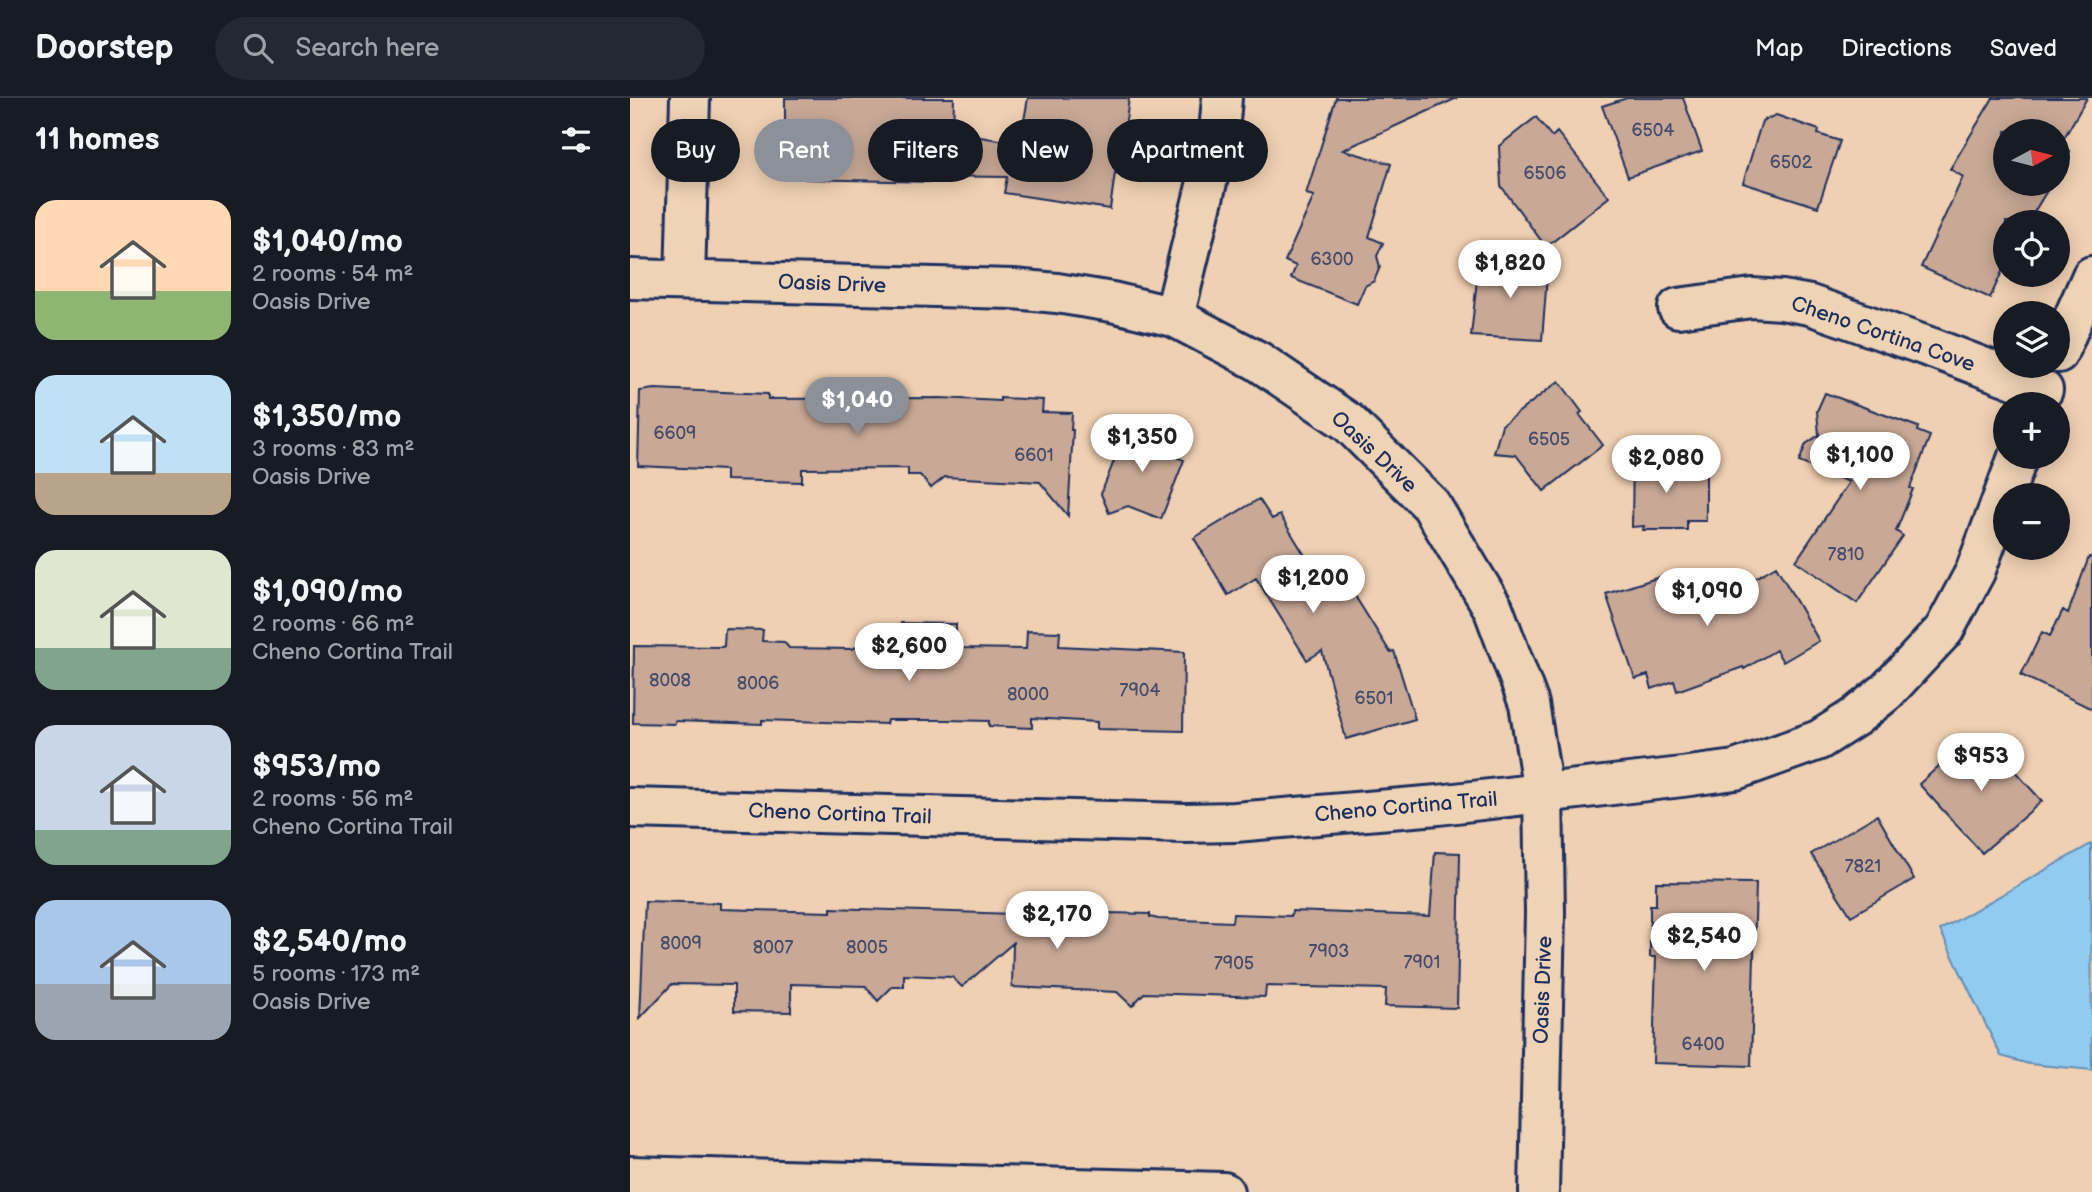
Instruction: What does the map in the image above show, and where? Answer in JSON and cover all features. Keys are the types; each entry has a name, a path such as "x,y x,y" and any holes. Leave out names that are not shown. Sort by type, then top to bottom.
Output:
{"street":[{"path":"685,280 690,98"},
{"path":"1174,317 1219,133 1222,98"},
{"path":"2070,326 2092,276"},
{"name":"Oasis Drive","path":"630,279 1013,289 1084,297 1174,317 1258,361 1348,422 1431,505 1493,608 1528,704 1543,792 1545,913 1539,1192"},
{"name":"Cheno Cortina Cove","path":"1678,309 1752,298 1810,305 2044,387"},
{"name":"Cheno Cortina Trail","path":"630,808 1185,823 1235,822 1438,805 1735,770 1819,740 1855,717 1896,682 1944,630 1975,572 2014,469"},
{"path":"630,1176 1224,1192"}],"water":[{"path":"2091,844 2092,1070 2029,1064 2001,1056 1940,930"}],"building":[{"path":"785,98 954,98 953,119 868,119 868,180 854,180 854,119 785,119"},
{"path":"1028,98 1129,98 1126,119 1107,119 1107,182 1114,182 1110,209 1004,193 1006,182 1093,182 1093,119 1024,119"},
{"path":"1336,98 1457,98 1343,150 1391,164 1369,237 1383,243 1377,256 1380,267 1374,281 1365,286 1357,304 1291,278 1296,266 1285,261 1314,196 1306,194"},
{"path":"1627,98 1683,98 1702,151 1628,177 1602,106"},
{"path":"1993,98 2087,98 2070,128 2070,119 1993,119 1993,196 2044,196 2035,210 1993,210 1995,287 1990,298 1921,267 1963,177 1950,169"},
{"path":"1776,115 1819,130 1818,134 1840,141 1818,207 1743,183 1762,121"},
{"path":"1536,117 1552,137 1557,132 1609,197 1546,247 1501,186 1499,146"},
{"path":"983,137 997,140 997,177 983,177"},
{"path":"1479,260 1548,264 1542,340 1471,336"},
{"path":"1559,381 1582,412 1579,414 1603,445 1544,491 1516,455 1494,453 1502,425"},
{"path":"654,389 768,394 768,399 1043,400 1042,412 1072,413 1068,516 1040,482 945,477 931,488 920,475 908,475 908,468 802,469 802,482 726,480 726,470 638,466 640,391"},
{"path":"1825,393 1918,427 1917,431 1930,436 1896,531 1903,536 1857,603 1796,561 1849,482 1799,462 1806,444 1819,435 1817,411"},
{"path":"1129,423 1162,436 1161,438 1169,441 1165,453 1184,460 1161,519 1128,506 1109,513 1101,494"},
{"path":"1633,456 1678,456 1678,473 1706,474 1706,521 1687,521 1687,530 1643,530 1644,526 1632,527"},
{"path":"1259,499 1272,519 1280,515 1312,567 1330,556 1390,652 1394,651 1415,719 1346,739 1322,651 1307,660 1256,578 1228,595 1194,538"},
{"path":"2089,557 2092,558 2092,709 2021,675 2042,632 2050,636 2063,610 2068,613"},
{"path":"1776,566 1819,641 1783,662 1776,650 1744,669 1743,667 1677,691 1674,681 1652,689 1648,675 1635,679 1606,594 1679,571 1691,610"},
{"path":"901,623 956,624 956,648 1026,649 1027,631 1060,632 1059,646 1184,652 1183,731 1097,729 1097,722 1032,718 1032,728 989,726 989,721 947,720 887,720 886,724 762,720 762,724 675,721 675,724 633,723 634,646 722,647 725,629 763,630 762,641 784,642 789,648 852,649 861,645 901,646"},
{"path":"1982,735 2042,801 1982,853 1919,784 1951,755 1955,759"},
{"path":"1877,815 1914,879 1851,916 1811,854"},
{"path":"1435,852 1460,853 1457,1008 1385,1006 1386,989 1266,986 1265,997 1144,993 1132,1006 1117,992 1012,987 1013,943 962,987 952,977 904,975 904,987 892,987 878,1001 865,986 791,984 791,1012 734,1011 734,985 672,984 640,1018 645,901 720,903 720,909 831,912 831,908 1014,914 1014,911 1043,915 1150,914 1150,917 1158,919 1232,922 1233,914 1291,916 1292,911 1430,916"},
{"path":"1656,882 1756,883 1751,1066 1653,1063 1656,957 1650,957 1650,905 1656,905"}]}
